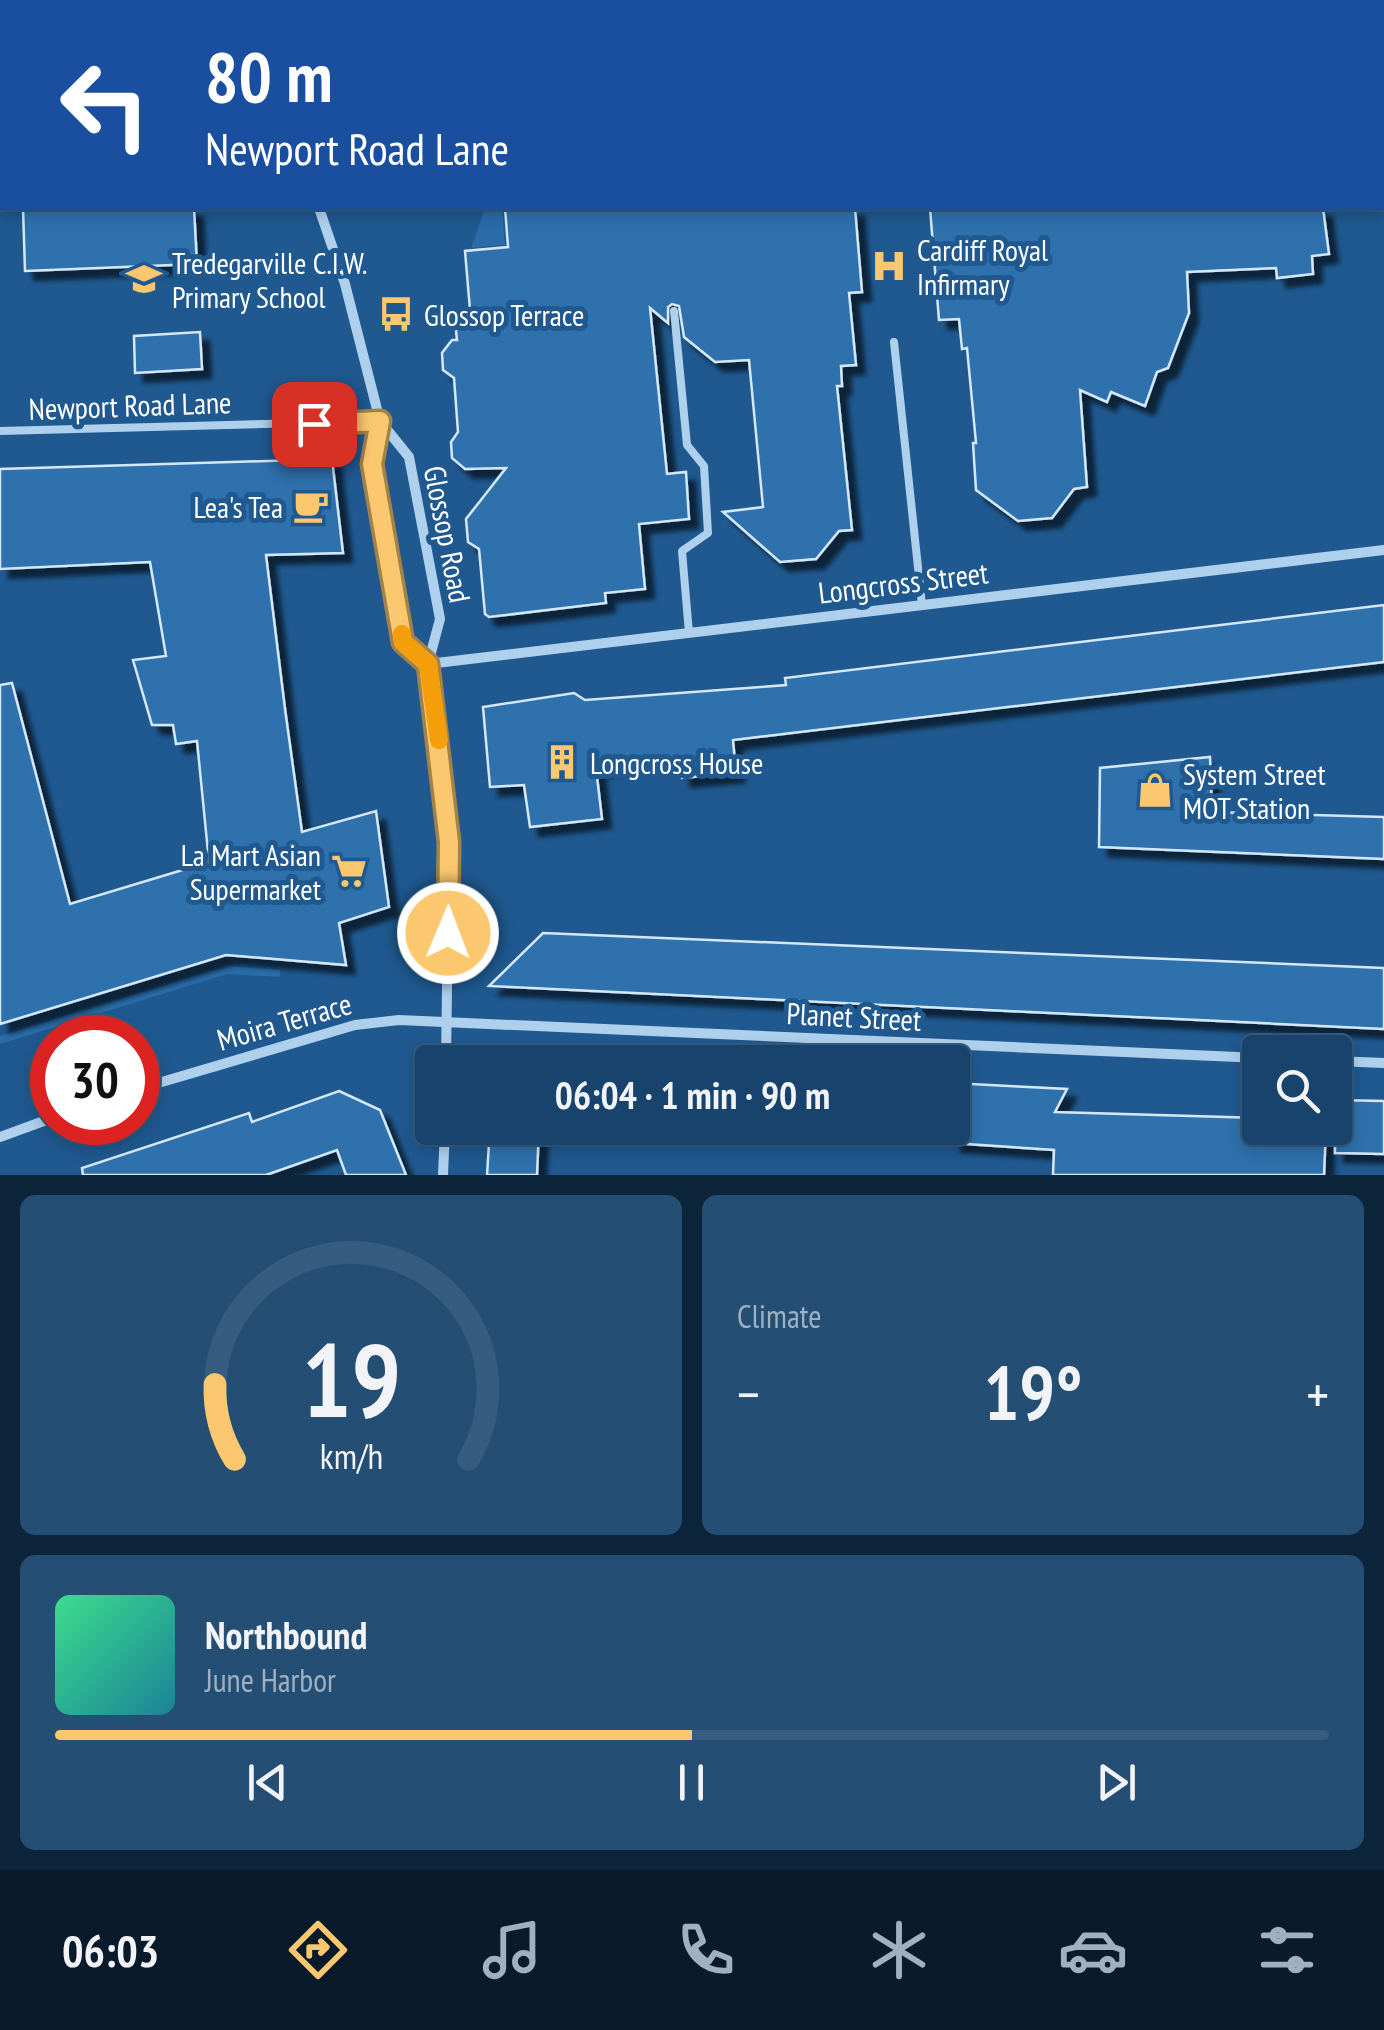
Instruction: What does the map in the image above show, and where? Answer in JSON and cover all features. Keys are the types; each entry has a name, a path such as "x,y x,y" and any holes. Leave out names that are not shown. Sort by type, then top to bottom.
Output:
{"street":[{"name":"Glossop Road","path":"320,210 346,284 380,421 409,458 440,619 428,664 449,842 446,1045"},
{"name":"Glossop Road","path":"380,421 372,464 403,642 428,664"},
{"name":"Longcross Street","path":"428,664 1384,550"},
{"name":"Moira Terrace","path":"160,1083 355,1025 377,1021 447,1021"},
{"name":"Planet Street","path":"447,1021 1242,1057"},
{"path":"1352,1062 1384,1063"},
{"path":"0,1138 30,1126"},
{"path":"443,1175 444,1145"}],"lane":[{"path":"674,311 687,445 704,466 708,533 682,550 689,633"},
{"path":"894,342 922,605"},
{"name":"Newport Road Lane","path":"0,432 380,421"}],"shaded area":[{"path":"484,210 502,210 505,245 471,248"},
{"path":"227,966 280,970 280,977 227,974 94,1015 68,1015"},
{"path":"30,1027 30,1035 0,1044 0,1036"}],"building":[{"path":"23,210 194,210 197,264 25,271"},
{"path":"505,210 855,210 862,292 849,293 856,365 841,366 842,386 837,386 852,530 839,531 816,559 780,562 723,512 763,507 749,360 715,362 684,337 679,306 668,307 668,323 650,308 667,474 686,472 689,519 639,524 645,589 605,593 606,603 489,617 485,614 479,549 468,542 466,519 506,468 465,469 452,458 451,442 458,432 454,378 443,370 442,353 452,340 457,340 454,312 470,310 465,251 508,247"},
{"path":"930,210 1323,210 1329,254 1312,256 1313,274 1277,278 1276,268 1187,272 1189,313 1168,368 1157,372 1145,406 1111,392 1107,402 1080,390 1087,487 1074,489 1052,518 1018,521 976,490 967,348 962,349 959,319 939,320"},
{"path":"200,332 202,369 135,373 134,336"},
{"path":"332,459 343,553 266,555 285,709 302,832 376,811 389,907 339,923 346,965 226,955 0,1024 0,685 12,683 70,904 209,862 197,741 176,744 173,725 152,725 133,660 166,656 150,562 0,569 0,469"},
{"path":"1384,605 1384,662 733,740 736,773 682,778 679,756 596,768 602,819 530,827 524,785 490,787 483,707 574,693 585,700 786,685 785,678"},
{"name":"System Street MOT Station","path":"1210,757 1212,812 1384,817 1384,859 1099,847 1100,768"},
{"path":"543,933 1384,968 1384,1029 489,986"},
{"path":"970,1084 1067,1089 1055,1112 1242,1117 1242,1145 1325,1145 1324,1175 1053,1175 1054,1150 970,1144"},
{"path":"339,1091 380,1110 406,1175 346,1175 337,1150 266,1175 83,1175 82,1168 249,1113 252,1122"},
{"path":"1352,1100 1384,1101 1384,1154 1335,1153 1335,1145 1352,1145"},
{"path":"489,1145 538,1145 537,1175 487,1175"}],"slow traffic":[{"path":"402,634 403,642 428,664 439,740"}],"place":[{"name":"Cardiff Royal Infirmary","path":"889,266"},
{"name":"Tredegarville C.I.W. Primary School","path":"144,279"},
{"name":"Glossop Terrace","path":"396,314"},
{"name":"Lea's Tea","path":"311,506"},
{"name":"Longcross House","path":"562,762"},
{"name":"System Street MOT Station","path":"1155,790"},
{"name":"La Mart Asian Supermarket","path":"349,871"}],"route":[{"path":"314,424 380,421 372,464 395,599 403,642 428,664 439,741 449,842 448,933"}]}
